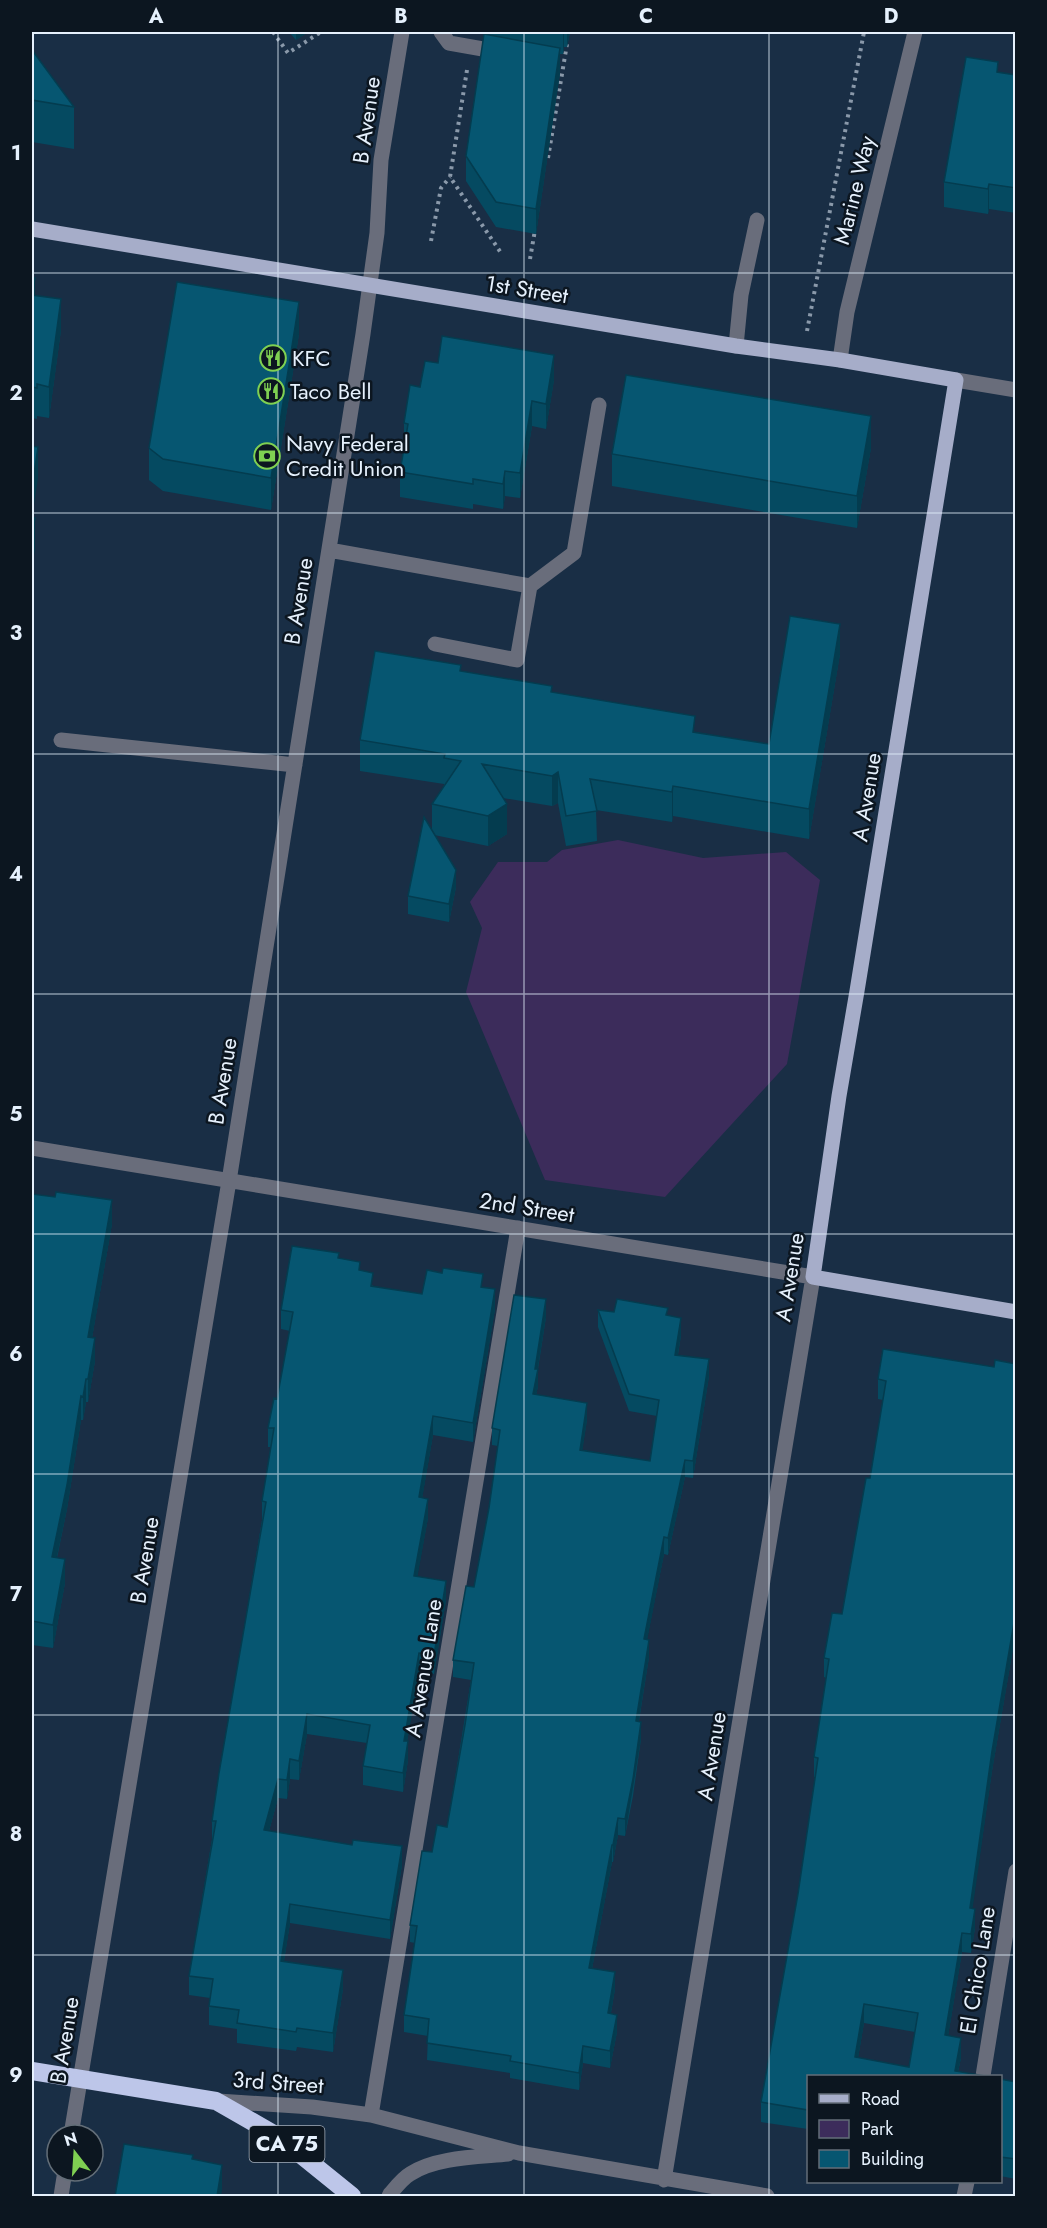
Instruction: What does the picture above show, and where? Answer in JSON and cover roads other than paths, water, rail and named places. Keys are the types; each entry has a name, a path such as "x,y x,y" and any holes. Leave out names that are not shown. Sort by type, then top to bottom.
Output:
{"highway":[{"name":"3rd Street","path":"32,2071 216,2101"},
{"name":"CA 75","path":"216,2101 279,2137 352,2196"}],"main road":[{"name":"1st Street","path":"32,229 736,346 840,360 957,380"},
{"name":"A Avenue","path":"813,1277 838,1096 861,970 957,380"},
{"name":"2nd Street","path":"813,1277 1016,1311"}],"street":[{"name":"B Avenue","path":"73,2123 229,1180 329,550 370,286 377,233 381,160 402,32"},
{"path":"441,32 450,43 517,55"},
{"name":"Marine Way","path":"840,360 847,312 915,32"},
{"path":"736,346 741,295 757,220"},
{"name":"1st Street","path":"957,380 1016,390"},
{"path":"435,644 517,660 530,586 574,553 599,405"},
{"path":"329,550 530,586"},
{"path":"61,740 295,765"},
{"name":"2nd Street","path":"32,1148 813,1277"},
{"name":"A Avenue Lane","path":"371,2115 518,1228"},
{"name":"A Avenue","path":"664,2180 813,1277"},
{"name":"El Chico Lane","path":"983,2075 1016,1871"},
{"name":"3rd Street","path":"216,2101 312,2107 371,2115 519,2153 664,2180 767,2196"},
{"name":"3rd Street","path":"389,2196 410,2174 429,2165 519,2153"}],"place":[{"name":"KFC","path":"273,358"},
{"name":"Taco Bell","path":"271,391"},
{"name":"Navy Federal Credit Union","path":"267,456"}]}
